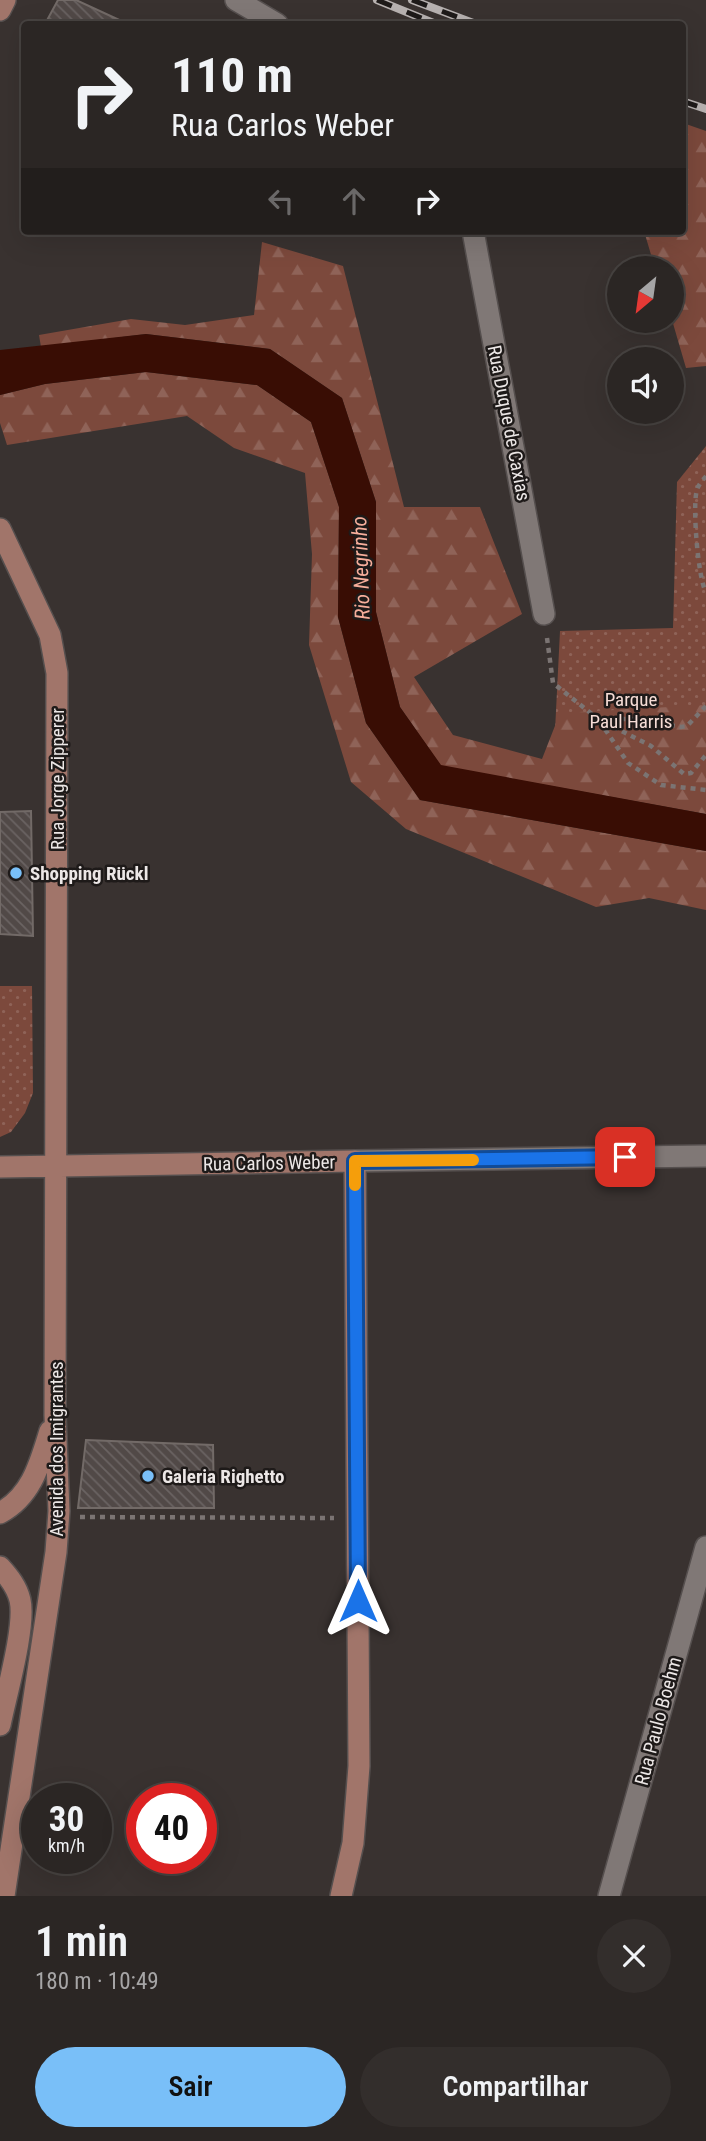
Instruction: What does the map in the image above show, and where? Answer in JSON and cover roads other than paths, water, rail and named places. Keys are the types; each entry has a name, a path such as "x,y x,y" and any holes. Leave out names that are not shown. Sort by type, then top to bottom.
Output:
{"main road":[{"path":"0,10 5,0"},
{"name":"Rua Jorge Zipperer","path":"0,529 50,635 57,673 56,1166"},
{"path":"341,1896 353,1843 359,1766 355,1161"},
{"name":"Rua Carlos Weber","path":"0,1167 355,1161"},
{"name":"Avenida dos Imigrantes","path":"4,1896 56,1552 56,1166"},
{"path":"0,1513 11,1507 36,1477 55,1415"},
{"path":"0,1567 11,1579 20,1599 22,1619 0,1724"}],"street":[{"path":"236,0 271,21"},
{"name":"Rua Duque de Caxias","path":"474,235 544,614"},
{"name":"Rua Carlos Weber","path":"355,1161 706,1156"},
{"name":"Rua Paulo Boehm","path":"609,1896 706,1547"}],"water":[{"name":"Rio Negrinho","path":"146,334 270,349 342,398 376,502 376,612 400,707 441,765 706,814 706,851 420,800 366,723 338,617 339,507 311,422 257,385 146,372 45,384 0,395 0,350"}],"railway":[{"path":"377,0 429,21"},
{"path":"412,0 468,21"},
{"path":"686,102 706,109"}],"place":[{"name":"Shopping Rückl","path":"16,873"},
{"name":"Galeria Righetto","path":"148,1476"}],"park label":[{"name":"Parque Paul Harris","path":"631,710"}]}
